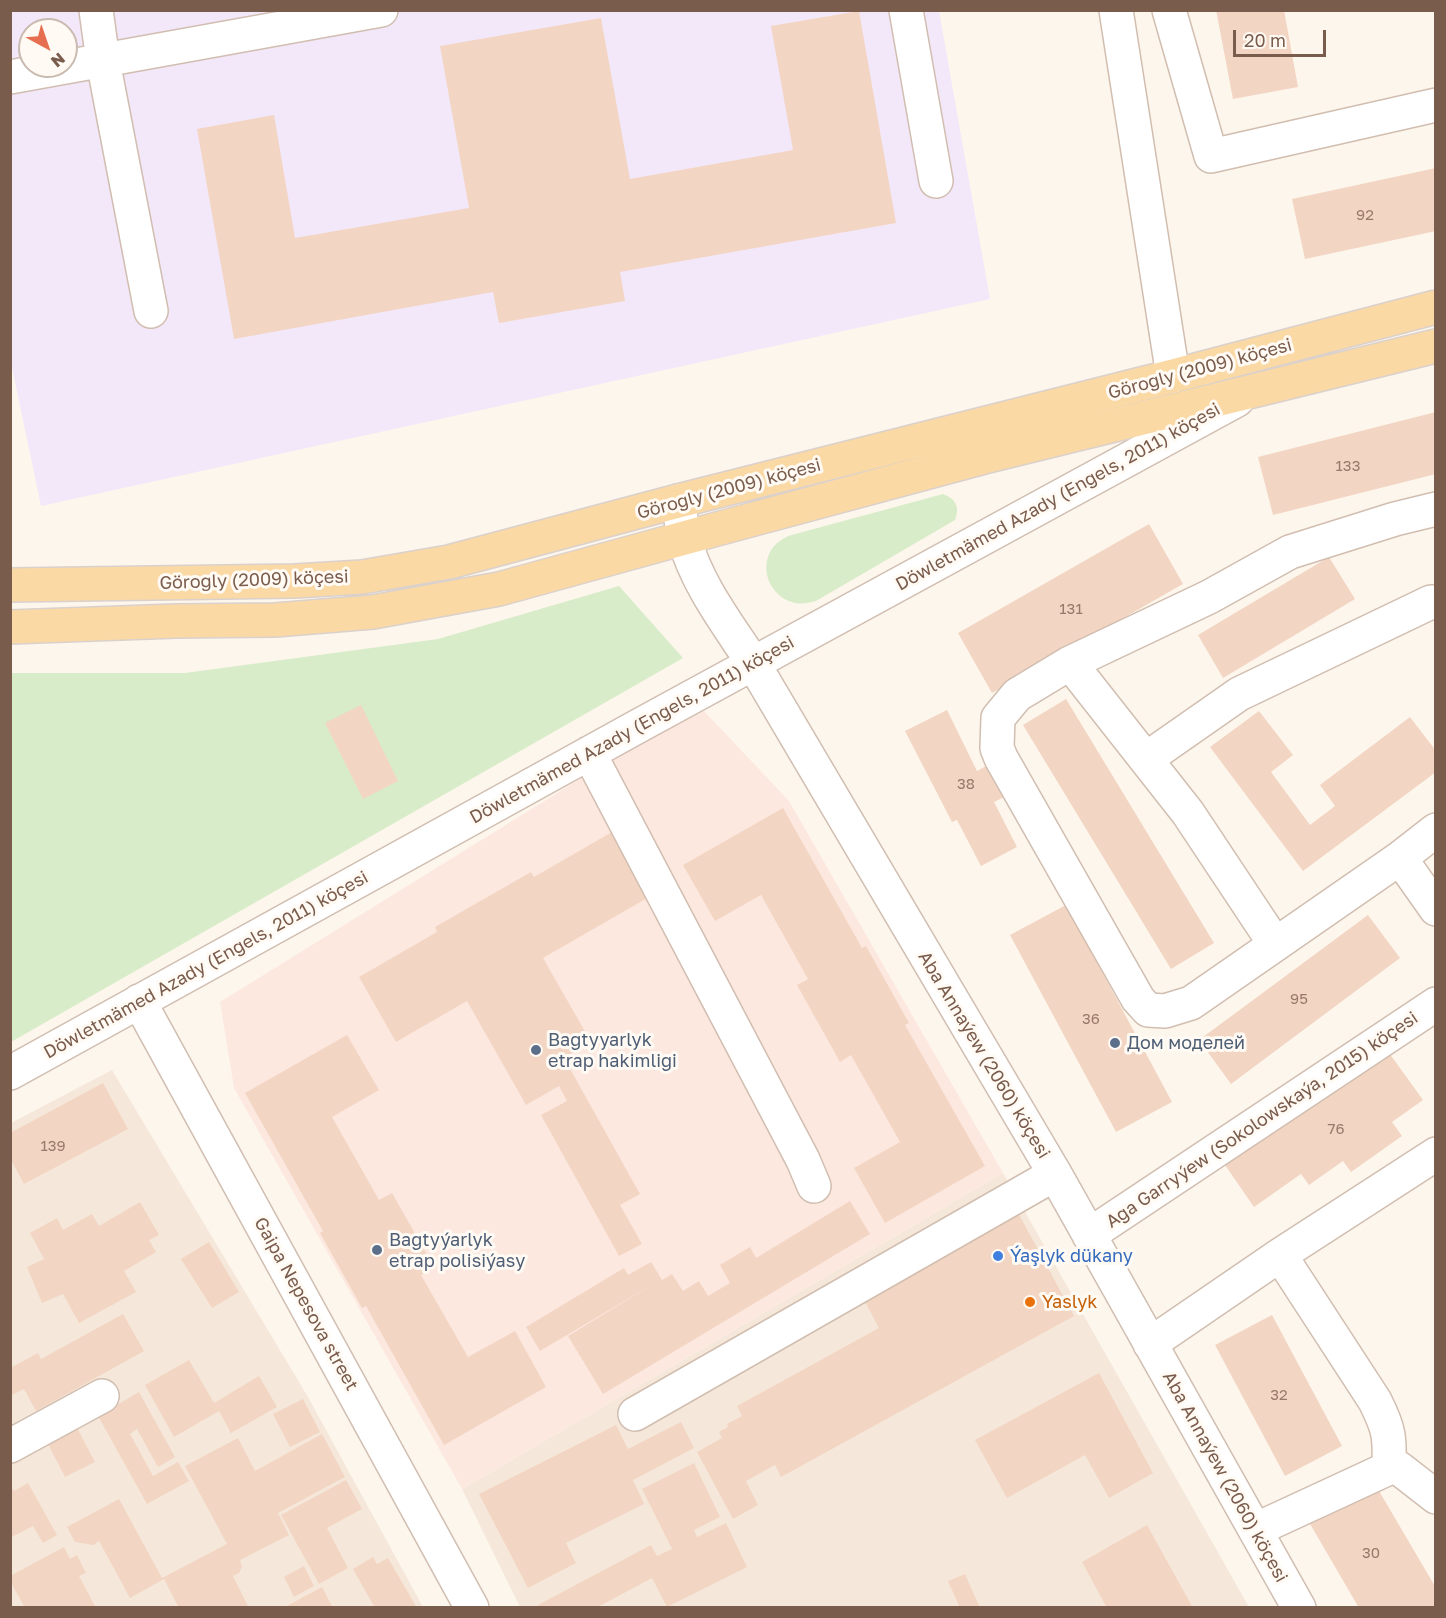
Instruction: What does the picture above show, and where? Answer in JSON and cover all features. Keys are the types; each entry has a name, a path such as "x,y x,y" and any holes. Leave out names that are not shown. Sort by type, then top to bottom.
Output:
{"main road":[{"name":"Görogly (2009) köçesi","path":"10,585 296,581 362,577 449,562 1436,307"},
{"name":"Görogly (2009) köçesi","path":"10,627 275,620 373,612 499,589 984,457 1436,346"}],"street":[{"path":"96,10 103,61 151,311"},
{"path":"10,77 381,10"},
{"path":"906,10 936,181"},
{"path":"1116,10 1173,376"},
{"path":"1169,10 1211,156 1436,105"},
{"name":"Döwletmämed Azady (Engels, 2011) köçesi","path":"10,1073 753,663 1255,390"},
{"name":"Aba Annaýew (2060) köçesi","path":"678,501 684,538 708,597 753,663 1055,1174 1299,1608"},
{"path":"1436,510 1395,519 1290,552 1209,597 1070,663 1017,695 998,718 997,748 1138,999 1148,1010 1165,1011 1191,1003 1400,858 1436,830"},
{"path":"1146,759 1239,694 1431,602 1436,602"},
{"path":"1070,663 1188,813 1275,944"},
{"path":"589,753 803,1160 814,1186"},
{"path":"1400,858 1436,909"},
{"name":"Gaipa Nepesova street","path":"140,1001 472,1608"},
{"name":"Aga Garryýew (Sokolowskaýa, 2015) köçesi","path":"1089,1235 1436,1004"},
{"path":"1150,1344 1396,1179 1434,1160"},
{"path":"635,1414 1055,1174"},
{"path":"1280,1255 1375,1401 1386,1422 1390,1439 1389,1468"},
{"path":"10,1446 102,1396"},
{"path":"1255,1530 1389,1468 1397,1467 1436,1497"}],"shaded area":[{"path":"10,11 939,11 990,299 41,506 11,363"},
{"path":"704,711 789,801 1003,1173 462,1489 234,1088 220,1002 630,748"},
{"path":"112,1070 308,1397 423,1607 11,1608 11,1123"},
{"path":"1003,1173 1249,1607 520,1607 462,1489"}],"green space":[{"path":"943,494 956,504 955,520 816,601 801,604 792,602 778,594 769,582 767,559 776,544 788,536"},
{"path":"619,586 683,658 11,1042 11,673 185,673 438,639"}],"building":[{"path":"1216,10 1284,10 1298,87 1233,99"},
{"path":"859,11 896,223 620,272 625,301 499,323 493,292 234,339 197,129 274,115 295,238 469,208 440,46 601,18 630,179 793,150 771,26"},
{"path":"1436,168 1436,231 1305,259 1292,199"},
{"path":"1436,412 1436,474 1273,515 1258,457"},
{"path":"1149,524 1183,584 992,693 958,633"},
{"path":"1329,557 1355,599 1223,678 1198,635"},
{"path":"1066,699 1214,943 1171,969 1023,725"},
{"path":"361,705 398,781 363,799 325,723"},
{"path":"947,710 977,771 990,764 1006,796 994,802 1017,847 981,866 957,820 952,822 905,731"},
{"path":"1259,711 1293,755 1271,772 1310,825 1335,806 1320,785 1410,717 1436,751 1436,772 1303,871 1210,747"},
{"path":"783,808 862,948 866,946 909,1023 905,1025 985,1166 885,1223 854,1168 900,1142 851,1055 840,1062 797,985 808,979 761,895 715,921 683,865"},
{"name":"Bagtyyarlyk etrap hakimligi","path":"612,832 649,897 543,958 591,1042 564,1058 640,1194 620,1205 642,1244 619,1256 541,1115 567,1101 559,1086 526,1105 467,1001 396,1042 359,977 437,932 435,927 531,872 534,877"},
{"path":"1066,905 1172,1102 1116,1132 1010,935"},
{"path":"1368,915 1400,958 1231,1084 1199,1040"},
{"name":"Bagtyýarlyk etrap polisiýasy","path":"347,1035 379,1090 332,1117 379,1200 392,1193 434,1267 421,1275 468,1357 515,1331 546,1387 444,1445 366,1306 362,1308 320,1233 323,1231 245,1093"},
{"path":"1387,1050 1423,1100 1392,1122 1402,1136 1351,1172 1343,1161 1309,1185 1301,1174 1254,1207 1225,1165"},
{"path":"103,1083 128,1129 24,1184 10,1158 10,1133"},
{"path":"850,1201 870,1234 603,1394 568,1336 655,1283 540,1351 526,1327 624,1268 628,1275 651,1262 662,1280 672,1274 683,1291 699,1281 708,1296 730,1283 720,1265 750,1247 756,1258"},
{"path":"140,1202 159,1235 149,1240 156,1252 124,1271 136,1292 79,1323 63,1294 42,1303 27,1267 44,1259 30,1233 57,1218 63,1230 92,1214 99,1226"},
{"path":"1017,1211 1074,1316 781,1477 775,1465 746,1481 758,1505 733,1519 697,1452 722,1438 719,1432 728,1427 727,1424 742,1416 737,1406 879,1328 862,1296"},
{"path":"209,1242 239,1292 212,1308 181,1259"},
{"path":"123,1314 144,1351 36,1411 24,1389 10,1396 10,1364 12,1367 38,1353 41,1359"},
{"path":"1272,1315 1342,1446 1285,1476 1215,1345"},
{"path":"189,1360 214,1403 259,1376 277,1407 231,1433 219,1411 174,1437 145,1385"},
{"path":"1099,1373 1153,1473 1109,1498 1085,1455 1007,1498 975,1440"},
{"path":"139,1392 175,1457 158,1467 137,1429 130,1434 153,1476 178,1462 189,1481 147,1504 98,1416"},
{"path":"303,1399 320,1432 290,1447 273,1414"},
{"path":"681,1422 694,1448 633,1480 644,1504 566,1543 576,1563 528,1588 479,1494 616,1425 628,1449"},
{"path":"76,1426 95,1462 65,1477 47,1442"},
{"path":"322,1434 345,1477 278,1513 289,1535 240,1560 242,1567 239,1573 233,1576 249,1608 179,1608 164,1579 130,1598 99,1541 93,1545 75,1542 67,1527 119,1499 162,1578 227,1544 185,1466 238,1438 255,1471"},
{"path":"694,1463 720,1517 694,1530 697,1537 726,1523 747,1567 667,1607 652,1578 596,1608 539,1608 538,1605 651,1545 657,1556 672,1549 642,1489"},
{"path":"1372,1479 1436,1588 1436,1608 1359,1608 1306,1517"},
{"path":"346,1480 362,1509 327,1528 348,1568 319,1584 281,1515"},
{"path":"28,1483 57,1535 43,1543 33,1526 10,1538 10,1486 14,1491"},
{"path":"1147,1525 1193,1608 1107,1608 1082,1562"},
{"path":"64,1547 70,1559 77,1555 86,1573 79,1576 96,1608 25,1608 10,1581 10,1576"},
{"path":"373,1557 377,1564 388,1558 417,1608 375,1608 353,1569"},
{"path":"304,1566 314,1586 294,1597 284,1577"},
{"path":"965,1574 980,1608 960,1608 948,1581"},
{"path":"322,1587 333,1608 283,1608"}],"place":[{"name":"Дом моделей","path":"1115,1043"},
{"name":"Bagtyyarlyk etrap hakimligi","path":"536,1050"},
{"name":"Bagtyýarlyk etrap polisiýasy","path":"377,1250"},
{"name":"Ýaşlyk dükany","path":"998,1256"},
{"name":"Yaslyk","path":"1030,1302"}]}
